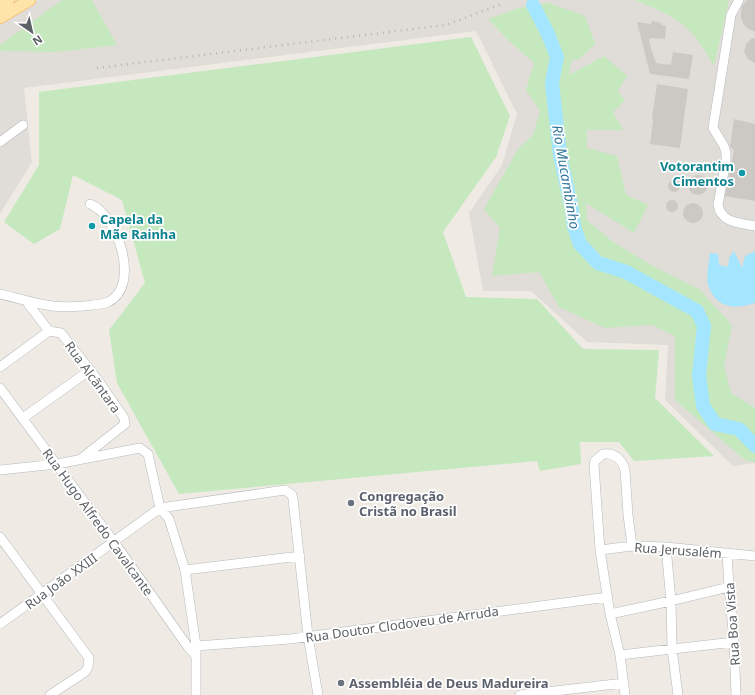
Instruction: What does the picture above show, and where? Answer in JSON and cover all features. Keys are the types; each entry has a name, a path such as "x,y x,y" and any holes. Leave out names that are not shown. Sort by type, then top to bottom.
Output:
{"main road":[{"path":"0,6 9,0"},
{"path":"0,18 30,0"}],"street":[{"path":"739,0 732,15 713,128 726,153 718,205 719,210 727,219 740,224 755,226"},
{"path":"0,142 24,126"},
{"path":"0,294 26,301 65,307 95,305 107,302 114,298 119,291 124,274 121,247 114,231 101,211 96,206 90,204"},
{"name":"Rua Alcãntara","path":"26,301 49,331 62,333 124,418 125,424 80,460"},
{"path":"0,367 49,331"},
{"path":"24,418 90,370"},
{"name":"Rua Hugo Alfredo Cavalcante","path":"0,388 24,418 188,647 196,656"},
{"path":"0,470 57,464 140,448 148,454 160,508 169,519 185,570 196,646 196,695"},
{"path":"625,695 620,655 610,614 600,550 594,465 603,454 612,454 620,459 624,464 632,546"},
{"path":"160,508 285,490 292,495 308,636 318,695"},
{"name":"Rua João XXIII","path":"0,624 160,508"},
{"path":"0,538 89,658 88,667 85,672 50,695"},
{"name":"Rua Jerusalém","path":"600,550 632,546 666,547 755,556"},
{"path":"666,547 671,601 672,649 678,695"},
{"name":"Rua Boa Vista","path":"727,553 734,642 736,695"},
{"path":"185,570 300,556"},
{"path":"610,614 671,601 729,586"},
{"name":"Rua Doutor Clodoveu de Arruda","path":"196,646 308,636 608,597"},
{"path":"620,655 734,642"},
{"path":"520,695 624,683"}],"shaded area":[{"path":"0,0 755,0 755,463 733,466 665,400 668,345 587,342 531,291 483,291 469,213 502,165 517,114 476,31 24,88 32,162 0,214"}],"green space":[{"path":"62,0 92,0 117,45 56,52 0,51 0,45"},
{"path":"635,0 729,0 714,66 703,47 682,24 660,11"},
{"path":"549,3 585,16 595,44 578,60 572,59 569,75 604,56 627,76 618,91 625,101 613,112 623,130 587,130 587,148 617,156 626,195 648,205 634,233 586,203 587,220 613,242 653,266 699,289 732,325 724,366 731,393 755,408 755,462 745,460 675,400 675,336 652,325 605,328 559,307 539,272 492,276 500,228 484,209 518,149 533,135 540,111 526,90 534,63 509,41 488,19 518,8"},
{"path":"471,37 510,116 496,157 443,232 466,297 537,299 583,349 659,350 655,398 714,456 634,461 619,442 580,442 581,464 540,471 537,461 179,494 117,383 109,330 145,283 122,200 73,175 60,229 34,244 4,222 39,165 39,92"}],"water":[{"path":"734,251 742,268 745,256 755,251 755,303 740,306 726,305 715,298 711,292 707,277 710,253 718,254 719,265 728,267 729,258"}],"building":[{"path":"747,0 755,0 755,32 747,28 741,18 742,6"},
{"path":"652,21 662,23 661,25 666,26 665,39 650,38 649,42 656,63 671,65 673,52 693,55 689,79 650,74 637,22 651,24"},
{"path":"752,38 755,38 755,63 748,59 744,52 746,44"},
{"name":"Votorantim Cimentos","path":"657,84 688,89 680,148 650,144"},
{"name":"Votorantim Cimentos","path":"734,119 755,124 755,201 725,196 734,150 730,147"},
{"path":"698,175 705,178 708,185 705,192 698,195 691,192 688,185 691,178"},
{"path":"676,180 679,181 679,191 672,192 669,191 668,184 669,181"},
{"path":"674,200 677,201 677,211 670,212 667,211 666,204 667,201"},
{"path":"693,203 700,206 703,213 700,220 693,223 686,220 683,213 686,206"},
{"name":"Capela da Mãe Rainha","path":"94,221 97,228 90,231 87,225"}],"waterway":[{"name":"Rio Mucambinho","path":"533,5 548,34 557,57 552,83 560,155 572,210 574,227 580,244 598,263 626,272 697,311 704,326 699,375 703,406 715,424 739,429 755,446"}],"railway":[{"path":"97,68 446,25 501,4"}],"place":[{"name":"Votorantim Cimentos","path":"742,173"},
{"name":"Capela da Mãe Rainha","path":"92,226"},
{"name":"Congregação Cristã no Brasil","path":"351,503"},
{"name":"Assembléia de Deus Madureira","path":"341,683"}]}
